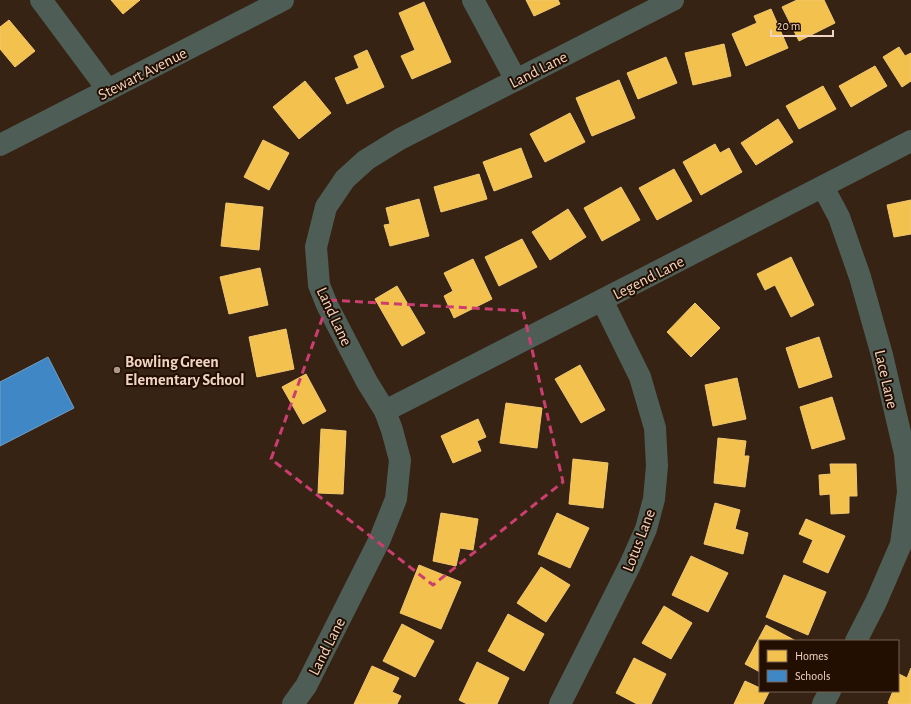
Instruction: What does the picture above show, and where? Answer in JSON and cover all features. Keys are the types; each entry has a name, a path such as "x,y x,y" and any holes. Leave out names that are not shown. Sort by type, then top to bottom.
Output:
{"street":[{"path":"41,0 108,90"},
{"name":"Stewart Avenue","path":"0,145 283,0"},
{"path":"473,0 516,80"},
{"name":"Land Lane","path":"294,704 306,686 380,539 396,499 400,460 385,411 367,382 327,305 319,285 316,247 326,207 344,179 366,160 400,139 673,0"},
{"name":"Legend Lane","path":"385,411 911,141"},
{"name":"Lace Lane","path":"823,187 839,217 860,277 882,355 905,454 908,492 901,544 876,602 857,640"},
{"name":"Lotus Lane","path":"560,704 630,565 646,529 654,499 657,466 655,428 640,377 602,300"},
{"path":"823,704 829,692"}],"highlighted area":[{"path":"329,300 523,311 563,482 433,585 271,459"}],"building: Homes":[{"path":"111,0 140,0 123,14"},
{"path":"526,0 558,0 560,4 534,16"},
{"path":"797,0 824,0 835,23 799,41 782,7"},
{"path":"424,2 451,62 412,79 401,56 415,50 399,13"},
{"path":"771,9 788,48 746,66 732,34 757,23 754,16"},
{"path":"9,20 35,51 15,67 0,49 0,27"},
{"path":"724,44 731,76 693,85 685,53"},
{"path":"899,47 905,56 911,53 911,81 902,87 883,57"},
{"path":"367,50 384,87 347,104 335,78 359,68 354,56"},
{"path":"666,57 677,83 638,99 627,73"},
{"path":"875,66 887,86 851,107 839,86"},
{"path":"619,80 635,118 592,136 576,98"},
{"path":"305,81 331,113 299,139 273,107"},
{"path":"823,86 836,109 799,129 786,106"},
{"path":"570,113 585,142 545,162 530,134"},
{"path":"778,119 793,142 756,165 741,143"},
{"path":"263,140 289,153 269,190 244,177"},
{"path":"715,144 720,153 729,148 742,172 701,195 683,162"},
{"path":"521,148 532,177 494,191 483,162"},
{"path":"674,169 692,201 657,220 639,188"},
{"path":"479,174 487,199 441,212 434,187"},
{"path":"621,187 640,220 602,241 584,208"},
{"path":"419,199 429,236 390,246 384,225 390,224 386,208"},
{"path":"911,200 911,234 894,237 887,205"},
{"path":"226,203 263,207 259,250 221,246"},
{"path":"568,209 586,237 550,260 532,232"},
{"path":"522,239 537,267 499,286 485,257"},
{"path":"791,257 814,305 791,317 775,285 765,290 757,274"},
{"path":"473,259 492,299 454,318 444,296 453,291 444,273"},
{"path":"260,268 268,305 229,314 220,277"},
{"path":"397,286 425,333 402,346 375,299"},
{"path":"695,303 720,328 691,357 667,332"},
{"path":"286,329 294,369 257,377 249,337"},
{"path":"819,337 832,377 799,388 786,348"},
{"path":"580,365 605,410 581,423 555,379"},
{"path":"306,374 326,411 303,424 282,387"},
{"path":"737,378 746,419 713,426 705,385"},
{"path":"832,397 845,439 812,449 800,407"},
{"path":"506,403 542,408 537,448 500,443"},
{"path":"478,419 486,437 477,441 481,451 453,463 441,436"},
{"path":"321,429 346,431 343,494 318,493"},
{"path":"718,438 746,441 744,456 749,456 745,487 714,483"},
{"path":"573,459 608,463 603,508 569,504"},
{"path":"830,464 856,464 857,496 849,496 849,513 831,514 830,494 820,495 819,475 831,474"},
{"path":"715,503 740,510 735,529 748,533 743,554 704,544"},
{"path":"441,513 478,519 473,550 460,548 456,566 433,561"},
{"path":"557,513 589,528 570,568 538,554"},
{"path":"806,519 845,536 828,573 803,562 813,540 799,534"},
{"path":"691,556 728,573 708,612 672,595"},
{"path":"419,565 461,582 441,629 400,613"},
{"path":"541,567 570,585 546,622 517,603"},
{"path":"784,575 826,592 808,635 766,617"},
{"path":"664,606 692,623 671,659 642,643"},
{"path":"508,614 544,634 524,671 488,651"},
{"path":"402,624 434,641 415,677 383,661"},
{"path":"766,625 794,640 759,640 759,671 745,664"},
{"path":"634,658 666,674 651,704 637,704 616,693"},
{"path":"477,662 509,678 497,704 467,704 459,700"},
{"path":"372,666 399,678 392,692 401,696 397,704 354,704"},
{"path":"911,668 911,704 888,703 893,692 899,692 899,674 907,678"},
{"path":"745,681 759,688 759,692 769,692 763,704 734,704"}],"building: Schools":[{"path":"48,357 74,408 0,446 0,382"}],"place":[{"name":"Bowling Green Elementary School","path":"117,370"}]}
